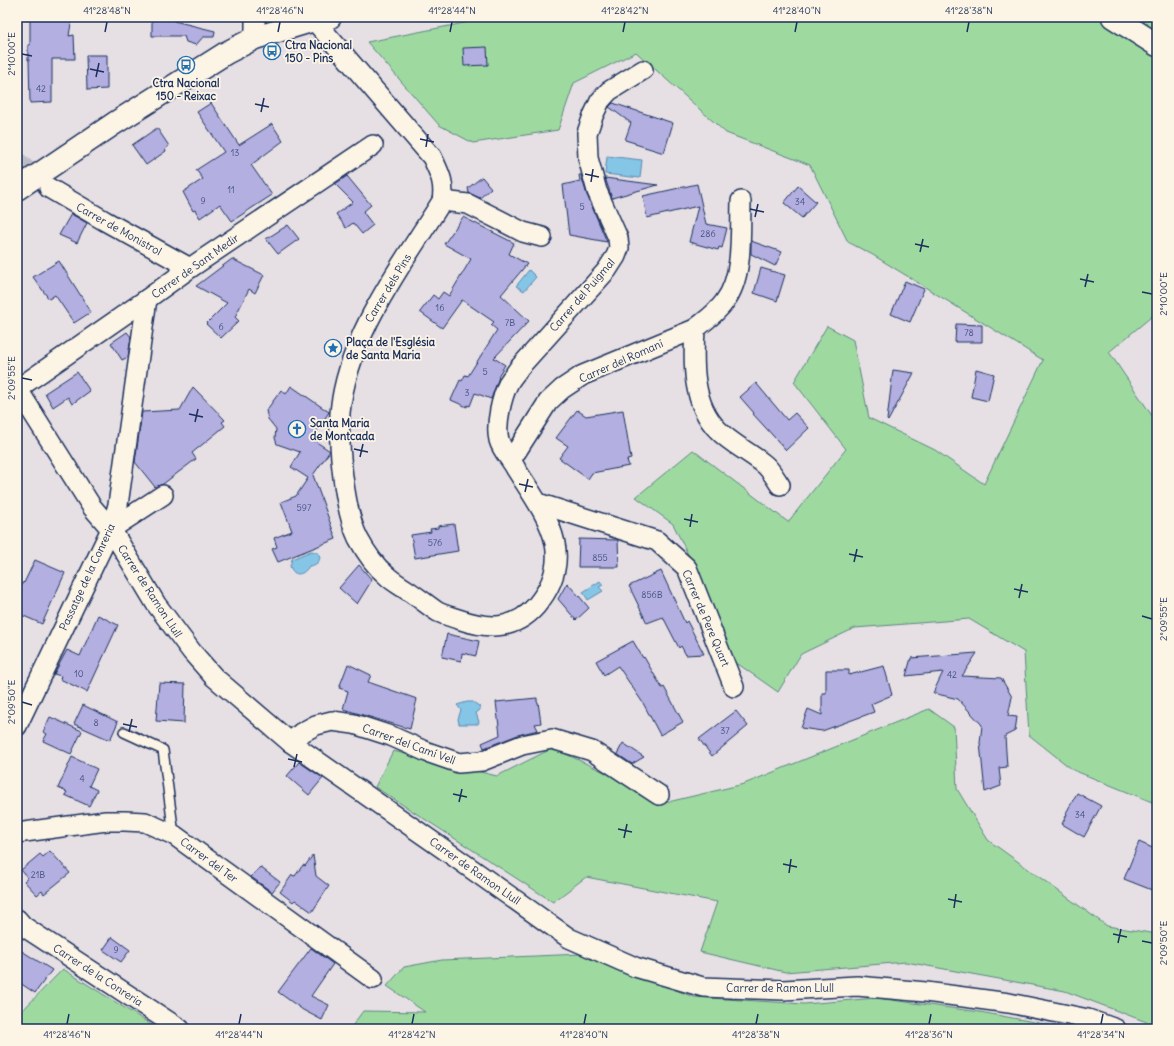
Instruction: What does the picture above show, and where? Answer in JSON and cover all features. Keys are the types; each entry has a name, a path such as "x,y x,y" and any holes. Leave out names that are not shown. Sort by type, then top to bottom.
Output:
{"main road":[{"path":"1113,17 1157,45"},
{"path":"17,189 122,119 221,56 255,28 322,18"}],"street":[{"name":"Carrer dels Pins","path":"322,18 432,158 443,181 444,190 442,201 366,325 344,388 340,412 342,464 352,522 358,538 370,558 385,575 439,612 475,625 493,626 509,624 523,617 535,607 553,579 557,564 556,548 553,533 538,503 511,460"},
{"name":"Carrer del Puigmal","path":"511,460 503,450 499,438 500,413 509,383 519,368 541,342 607,270 619,248 618,238 597,191 588,158 588,133 593,116 600,101 609,92 643,70"},
{"name":"Carrer de Sant Medir","path":"17,388 190,268 373,145"},
{"name":"Carrer de Monistrol","path":"49,188 91,214 190,268"},
{"path":"442,201 468,204 523,232 542,237"},
{"name":"Carrer del Romaní","path":"511,460 548,402 562,389 583,375 695,329 716,313 733,288 737,272 741,201"},
{"name":"Passatge de la Conreria","path":"17,726 111,529 118,505 147,299"},
{"path":"695,329 695,374 700,400 708,416 718,431 767,466 780,485"},
{"name":"Carrer de Ramon Llull","path":"17,388 92,507 111,529 156,604 192,652 214,677 290,742 569,938 635,967 703,988 783,990 857,986 926,992 1008,1003 1088,1019 1116,1029"},
{"path":"111,529 163,495"},
{"name":"Carrer de Pere Quart","path":"538,503 657,541 687,568 734,686"},
{"name":"Carrer del Camí Vell","path":"290,742 301,733 316,725 332,722 354,724 391,736 427,752 459,763 482,762 522,745 552,739 592,752 659,794"},
{"name":"Carrer del Ter","path":"17,833 106,821 145,822 174,835 374,979"},
{"name":"Carrer de la Conreria","path":"17,919 23,926 180,1029"}],"lane":[{"path":"124,732 164,750 174,835"}],"green space":[{"path":"495,17 1151,17 1157,24 1157,219 1155,221 1157,223 1157,312 1109,352 1157,423 1157,804 1073,770 1029,735 1024,652 969,619 855,628 801,654 778,692 728,657 711,601 673,524 636,497 693,450 788,522 846,449 794,382 827,326 853,340 869,418 935,450 984,484 1043,360 873,255 848,242 810,165 726,133 636,52 574,83 558,130 473,143 439,125 367,42"},
{"path":"929,709 954,727 957,789 988,840 1107,926 1157,934 1157,1026 1065,991 906,962 785,972 700,952 717,902 586,877 553,902 375,787 393,751 497,776 553,748 668,802 744,784"},
{"path":"582,954 694,997 804,1004 877,998 980,1012 1072,1029 350,1029 363,1011 425,1012 387,986 404,967 442,960"},
{"path":"63,969 158,1029 17,1029 17,1016"}],"water":[{"path":"607,156 642,160 640,178 605,174"},
{"path":"529,270 536,277 524,291 516,286"},
{"path":"311,551 320,556 319,561 309,566 302,573 296,574 290,566 292,559"},
{"path":"600,581 603,585 599,587 603,591 588,600 583,592"},
{"path":"473,702 480,707 480,710 476,713 479,722 478,724 459,724 458,719 461,710 457,705"}],"building":[{"path":"30,17 72,17 69,36 74,35 75,59 52,59 52,102 30,103 28,45 30,45"},
{"path":"152,17 174,17 174,21 215,31 214,37 203,37 196,45 186,42 184,36 152,36"},
{"path":"487,47 488,65 464,66 463,48"},
{"path":"86,55 107,55 107,89 87,90"},
{"path":"211,103 239,145 272,124 283,141 251,165 272,195 232,221 220,204 200,218 195,210 193,211 183,192 203,179 196,170 224,152 197,112"},
{"path":"613,103 673,123 664,153 625,140 631,123 609,107"},
{"path":"157,128 169,146 165,149 166,151 146,165 132,145"},
{"path":"579,175 581,175 587,195 607,242 569,235 563,185 580,181"},
{"path":"347,176 371,205 363,212 373,225 362,234 353,223 346,228 336,214 353,202 335,184"},
{"path":"482,177 491,188 480,198 469,193 468,188"},
{"path":"605,178 658,185 612,198"},
{"path":"697,184 706,224 727,228 722,248 719,247 718,250 689,242 698,206 647,218 643,196"},
{"path":"798,186 816,202 802,218 784,203"},
{"path":"71,214 87,223 77,243 59,235"},
{"path":"463,217 514,243 509,254 527,264 501,295 529,321 494,358 505,365 498,376 499,377 491,399 475,393 470,406 467,405 467,407 451,400 460,380 462,381 465,375 468,376 497,330 491,325 494,322 462,300 442,328 420,312 433,295 438,299 443,292 449,296 471,259 444,244"},
{"path":"288,225 299,239 278,254 266,239"},
{"path":"751,241 782,252 775,266 751,254"},
{"path":"232,259 264,275 255,293 249,289 235,317 239,321 221,338 206,324 227,303 196,286"},
{"path":"59,261 91,312 74,323 55,295 49,299 33,277"},
{"path":"761,268 785,275 777,301 754,293"},
{"path":"905,281 924,289 910,322 891,314"},
{"path":"956,324 982,325 982,342 955,342"},
{"path":"127,332 131,337 128,357 122,360 111,343"},
{"path":"976,369 994,374 988,401 971,397"},
{"path":"893,370 914,373 888,421 887,420"},
{"path":"77,372 90,391 72,404 68,397 53,407 45,393"},
{"path":"756,383 787,420 795,413 809,428 786,450 753,414 754,413 740,397"},
{"path":"291,386 329,412 312,439 330,451 313,475 336,539 278,562 272,549 277,547 274,538 292,531 281,502 296,496 308,478 291,467 300,452 277,444 275,438 276,429 268,419 266,411 281,390 286,394"},
{"path":"193,387 225,420 222,422 225,426 192,453 196,459 163,484 155,487 135,462 142,412 180,410"},
{"path":"577,410 586,416 623,410 631,459 627,460 629,466 592,473 588,479 559,458 568,446 556,438"},
{"path":"454,524 458,551 415,558 411,535 431,532 430,529 438,528 438,526"},
{"path":"579,539 618,540 619,567 578,567"},
{"path":"35,560 65,573 42,624 17,613 17,595"},
{"path":"359,565 372,580 357,604 339,588"},
{"path":"661,571 685,623 687,621 704,654 686,655 681,646 679,648 663,617 647,623 629,586"},
{"path":"567,583 589,608 576,620 558,599"},
{"path":"98,615 118,625 87,692 60,679 61,676 54,674 67,650 80,656"},
{"path":"447,634 479,641 476,656 462,653 461,661 442,657"},
{"path":"633,641 662,688 664,687 683,722 660,735 643,703 618,666 604,675 596,661"},
{"path":"977,653 962,676 1001,678 1012,697 1008,716 1017,717 1015,731 1005,736 1007,767 999,768 1001,786 985,792 980,743 982,725 958,699 933,693 943,672 906,676 911,658"},
{"path":"348,664 371,675 368,682 417,699 410,729 343,709 348,691 339,688"},
{"path":"884,666 892,695 871,704 874,712 822,731 801,728 808,709 822,715 822,693 826,693 826,670 849,670 849,675"},
{"path":"159,683 185,684 184,723 156,721"},
{"path":"537,698 541,723 535,724 538,730 518,735 484,748 482,743 500,735 496,702"},
{"path":"83,705 118,722 110,740 74,724"},
{"path":"736,711 748,726 712,756 699,739"},
{"path":"50,717 82,731 71,754 43,741 47,734 43,732"},
{"path":"623,743 644,757 632,764 617,754"},
{"path":"72,757 97,769 89,786 97,790 89,806 65,795 67,792 58,788"},
{"path":"299,762 323,778 309,795 287,776"},
{"path":"1077,793 1101,806 1084,837 1062,824"},
{"path":"1139,842 1157,850 1157,892 1124,879"},
{"path":"50,851 70,873 44,894 42,891 37,895 24,881 28,878 21,870 40,854 43,857"},
{"path":"313,855 316,876 329,886 312,912 295,900 293,902 280,892 292,875 295,876"},
{"path":"260,867 280,882 272,892 251,877"},
{"path":"112,937 130,950 121,962 103,950"},
{"path":"17,948 52,970 35,993 17,981"},
{"path":"311,948 333,964 311,996 329,1005 322,1020 303,1010 278,992"}],"tunnel":[{"path":"17,161 46,186"}],"place":[{"name":"Ctra Nacional 150 - Pins","path":"272,51"},
{"name":"Ctra Nacional 150 - Reixac","path":"186,65"},
{"name":"Plaça de l'Església de Santa Maria","path":"333,348"},
{"name":"Santa Maria de Montcada","path":"297,429"}]}
